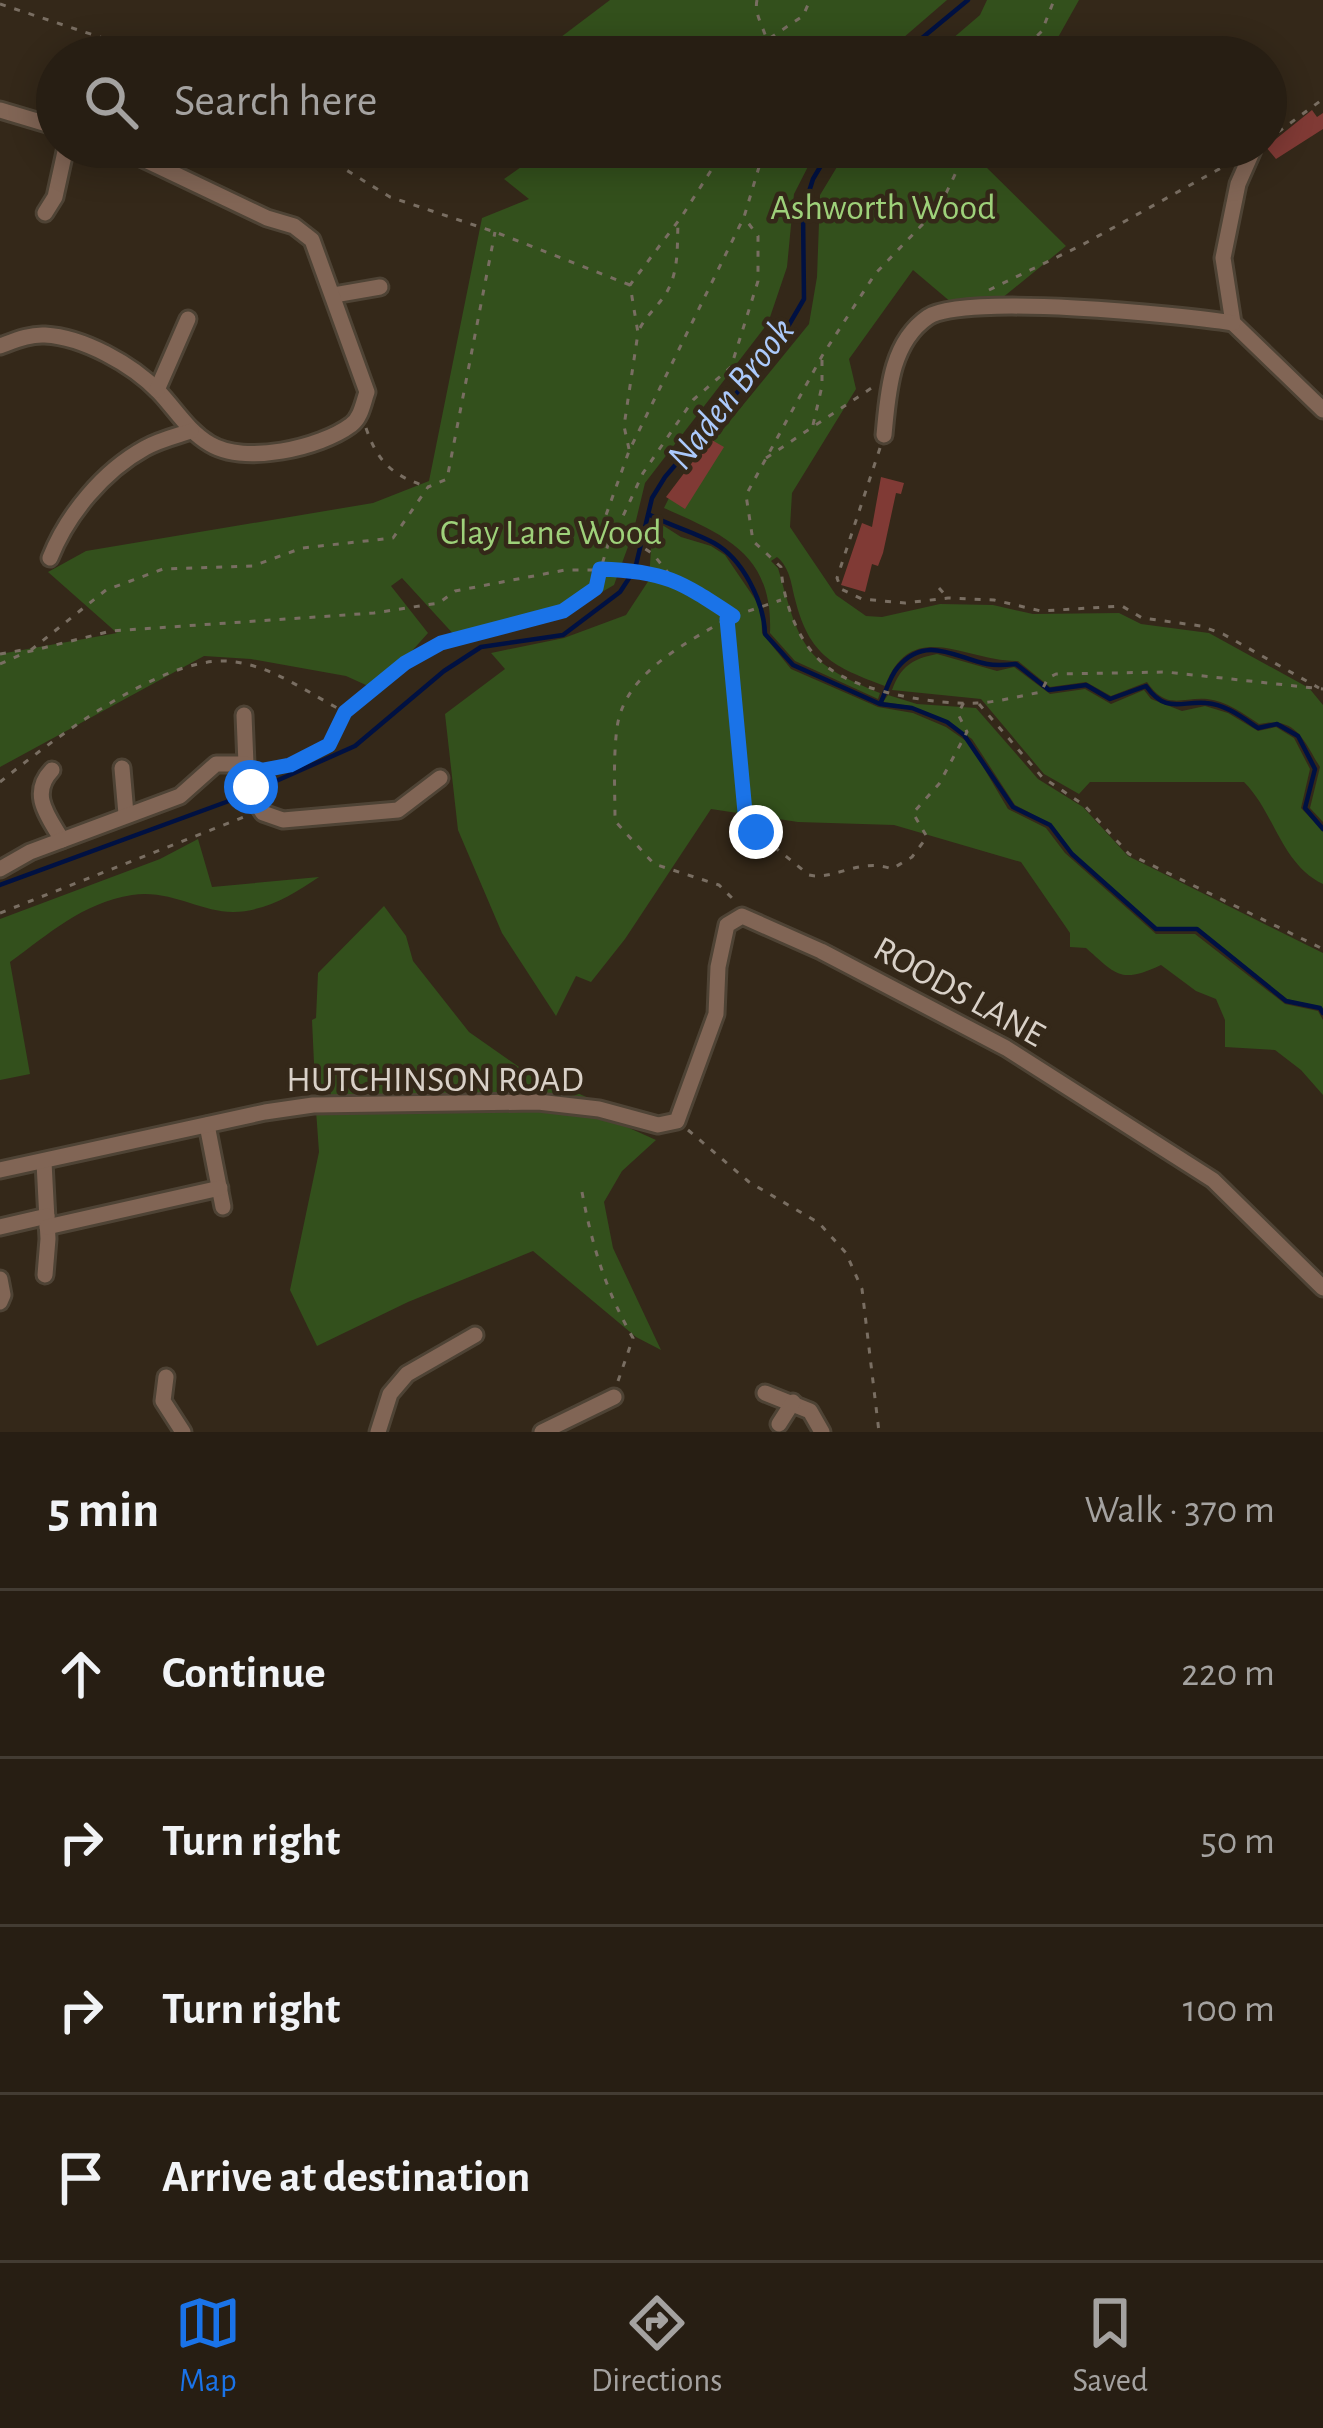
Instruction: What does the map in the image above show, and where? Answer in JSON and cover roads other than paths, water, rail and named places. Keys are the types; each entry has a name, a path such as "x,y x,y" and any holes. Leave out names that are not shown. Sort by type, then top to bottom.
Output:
{"street":[{"path":"0,110 36,121"},
{"path":"45,213 55,197 61,168"},
{"path":"0,346 41,334 74,340 157,389 191,431 215,448 247,454 302,448 351,425 367,392 334,295 305,233 164,168"},
{"path":"1233,322 1223,258 1238,184 1247,168"},
{"path":"334,295 380,287"},
{"path":"884,435 890,378 916,329 925,319 952,308 1161,312 1233,322 1323,410"},
{"path":"157,389 188,319"},
{"path":"50,558 82,502 145,448 191,431"},
{"path":"244,716 248,774 259,808 284,820 398,810 440,778"},
{"path":"0,869 126,814 180,796 216,764 248,774"},
{"path":"122,768 126,814"},
{"path":"52,770 42,781 40,795 62,840"},
{"name":"ROODS LANE","path":"658,1125 677,1121 716,1014 718,967 727,925 742,916 821,951 1006,1048 1213,1180 1323,1288"},
{"name":"HUTCHINSON ROAD","path":"0,1170 265,1112 351,1104 538,1102 599,1109 658,1125"},
{"path":"207,1125 223,1207"},
{"path":"44,1162 45,1275"},
{"path":"0,1227 220,1189"},
{"path":"0,1279 0,1302"},
{"path":"378,1432 390,1394 406,1374 475,1335"},
{"path":"446,1352 455,1369"},
{"path":"166,1377 163,1401 183,1432"},
{"path":"765,1393 810,1411 822,1432"},
{"path":"779,1424 793,1402"},
{"path":"542,1432 606,1406"}],"waterway":[{"name":"Naden Brook","path":"924,36 968,0"},
{"name":"Naden Brook","path":"258,789 355,746 444,671 481,647 563,635 620,592 635,569 652,498 665,477 776,347 804,299 803,211 820,168"},
{"path":"650,515 714,543 734,559 756,595 765,634 793,665 880,704 912,708 947,722 964,735 1013,807 1050,825 1072,854 1156,929 1197,929 1286,1001 1320,1008 1323,1013"},
{"path":"881,702 898,667 909,657 930,650 991,665 1016,664 1049,690 1086,685 1110,699 1146,686 1167,703 1220,706 1258,728 1277,724 1298,736 1315,769 1305,808 1323,829"},
{"name":"Naden Brook","path":"0,885 248,794"}],"park label":[{"name":"Ashworth Wood","path":"883,208"},
{"name":"Clay Lane Wood","path":"551,533"}]}
